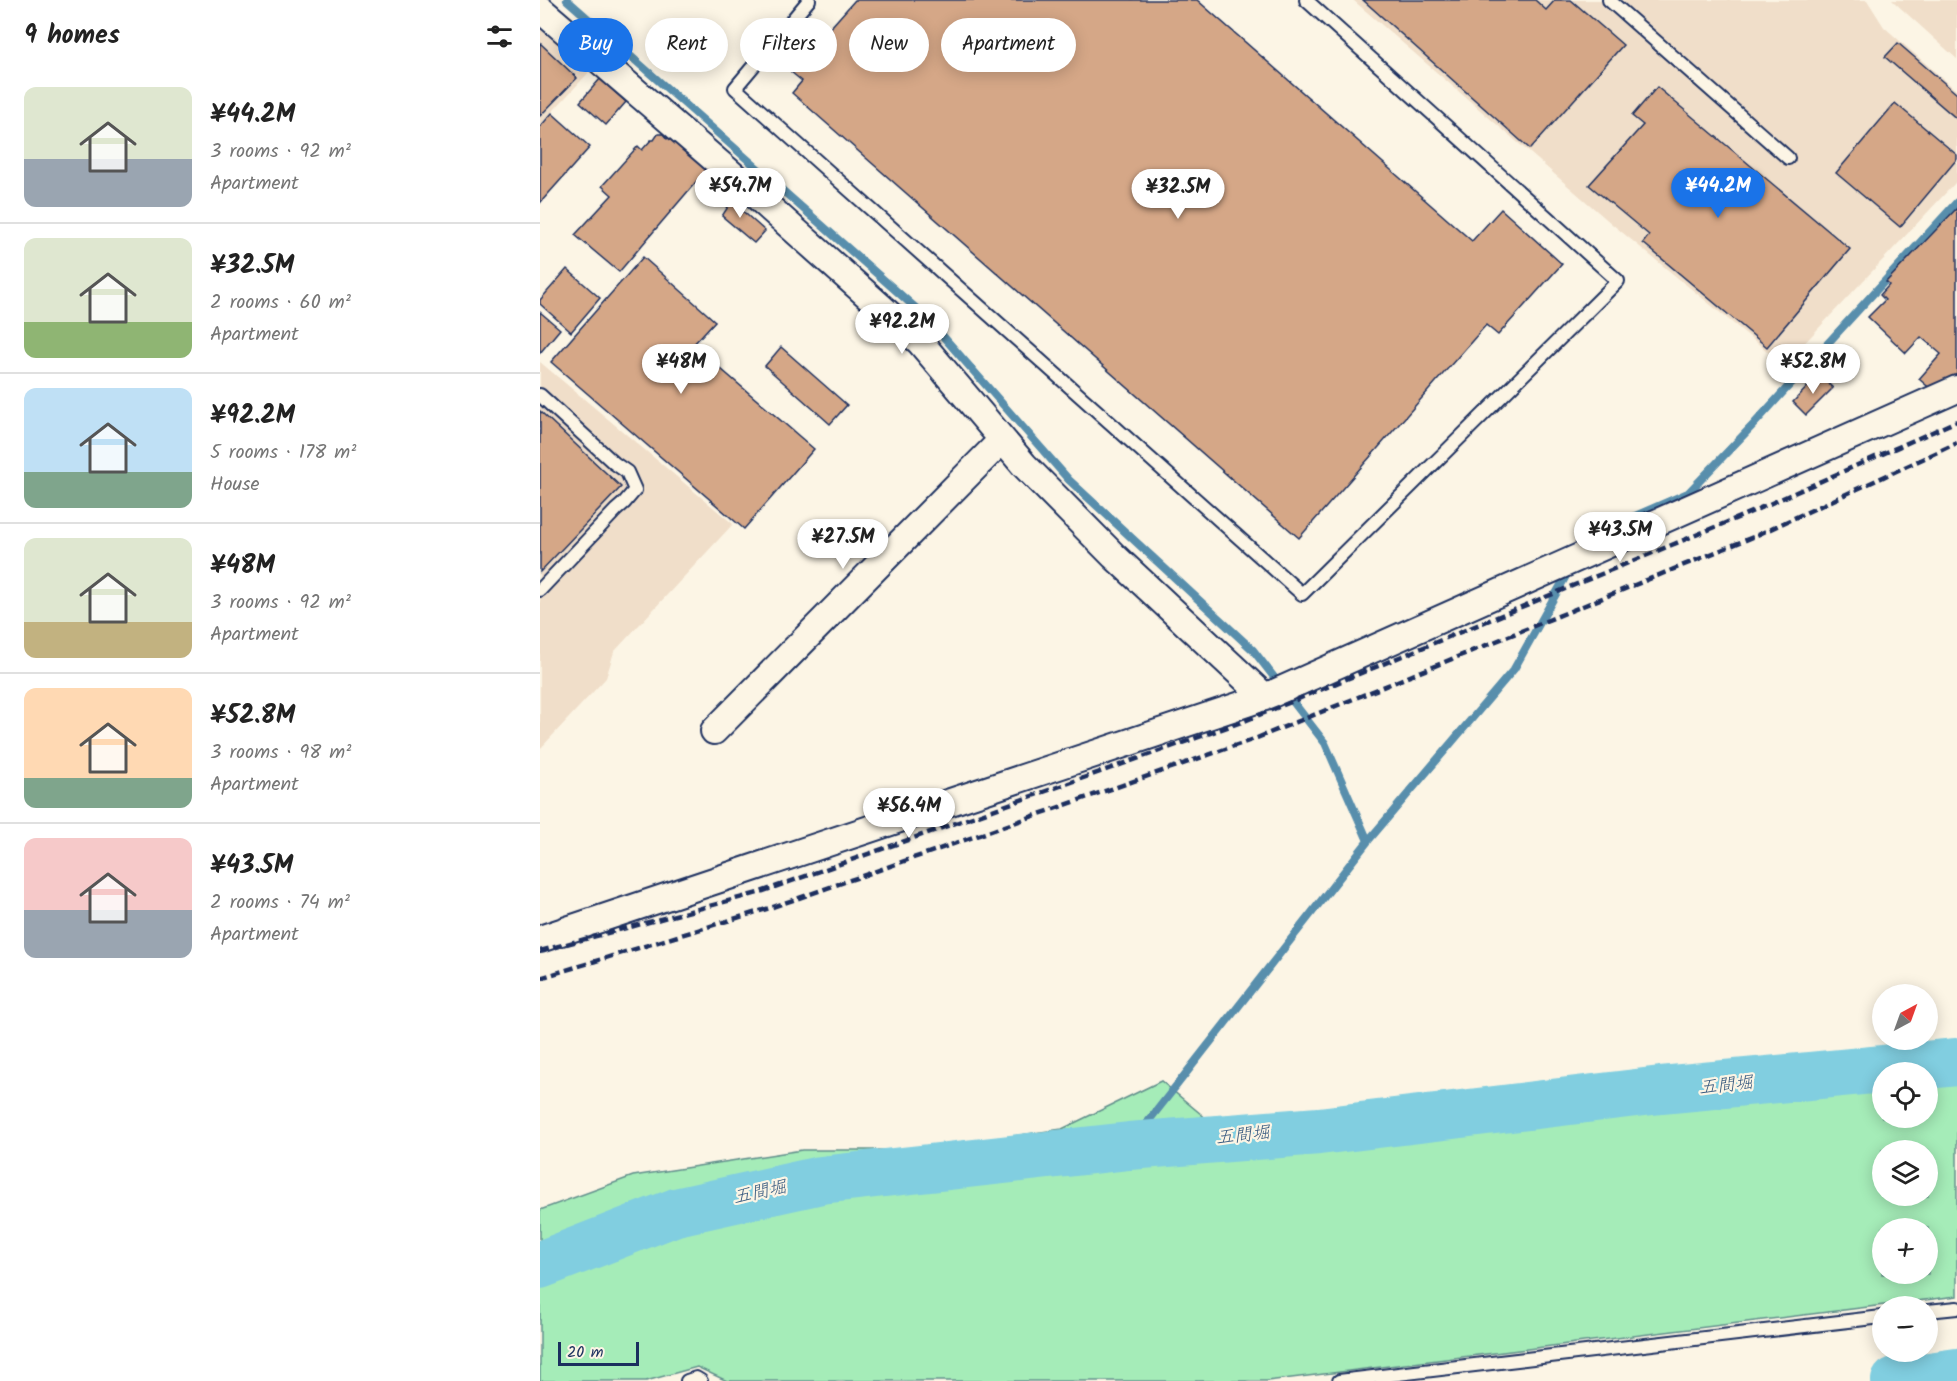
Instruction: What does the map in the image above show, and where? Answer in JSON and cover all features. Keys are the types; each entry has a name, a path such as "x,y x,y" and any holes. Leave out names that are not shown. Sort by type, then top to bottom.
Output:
{"street":[{"path":"540,9 734,176 920,342 1024,465 1114,556 1265,697"},
{"path":"540,939 1265,697 1957,389"},
{"path":"714,731 1002,440"}],"lane":[{"path":"809,0 735,88 1302,594 1618,281 1306,0"},
{"path":"1609,0 1788,158"},
{"path":"540,395 614,463 627,472 635,490 540,590"},
{"path":"1938,1310 1957,1308"},
{"path":"1339,1381 1872,1318"},
{"path":"687,1381 696,1378 701,1381"}],"shaded area":[{"path":"1353,0 1867,0 1884,27 1957,91 1957,181 1784,365 1612,224"},
{"path":"1892,0 1957,0 1957,59 1894,2"},
{"path":"540,27 558,42 558,72 589,72 540,125"},
{"path":"540,362 733,524 614,652 606,678 540,749"}],"green space":[{"path":"1957,1052 1957,1296 1938,1298 1938,1296 1872,1296 1872,1306 1267,1381 727,1381 697,1367 646,1381 540,1381 540,1210 633,1176 802,1150 912,1150 1062,1129 1161,1081 1207,1119"}],"building":[{"path":"855,0 1197,0 1472,241 1501,209 1562,264 1498,335 1486,325 1299,538 792,93 802,81 791,72 837,72 837,20"},
{"path":"1363,0 1535,0 1546,10 1555,0 1571,0 1623,45 1530,149"},
{"path":"540,43 558,60 558,72 571,72 577,78 540,116"},
{"path":"1898,43 1957,94 1957,119 1885,57"},
{"path":"600,79 626,102 606,125 580,102"},
{"path":"1657,87 1850,249 1767,347 1643,243 1649,235 1589,185 1643,125 1632,116"},
{"path":"1895,103 1957,155 1957,159 1900,227 1836,173"},
{"path":"552,113 590,147 540,203 540,127"},
{"path":"658,134 663,134 667,139 669,137 707,169 619,272 575,235 612,195 602,186 638,146 642,150"},
{"path":"718,189 765,231 754,243 722,216 728,207 713,194"},
{"path":"1957,208 1957,374 1943,388 1933,391 1919,379 1941,354 1921,337 1906,353 1868,317 1885,300 1880,295 1889,285 1886,282"},
{"path":"643,257 715,321 693,345 814,449 744,529 551,362"},
{"path":"567,269 600,298 571,332 540,304 540,300"},
{"path":"540,312 560,329 540,353"},
{"path":"781,347 847,405 830,424 765,366"},
{"path":"1819,375 1833,388 1806,415 1793,402"},
{"path":"540,411 621,487 540,572"}],"waterway":[{"path":"567,0 927,318 1069,480 1253,650 1325,743 1368,841"},
{"path":"1582,548 1589,536 1688,493 1957,202"},
{"path":"1129,1146 1368,841 1514,669 1571,567"},
{"name":"五間堀","path":"540,1265 676,1212 821,1180 1129,1146 1319,1131 1661,1090 1957,1062"},
{"path":"1895,1381 1957,1372"}],"railway":[{"path":"540,951 758,893 1247,720 1742,516 1957,421"},
{"path":"540,978 773,907 1257,738 1753,537 1957,443"}]}
